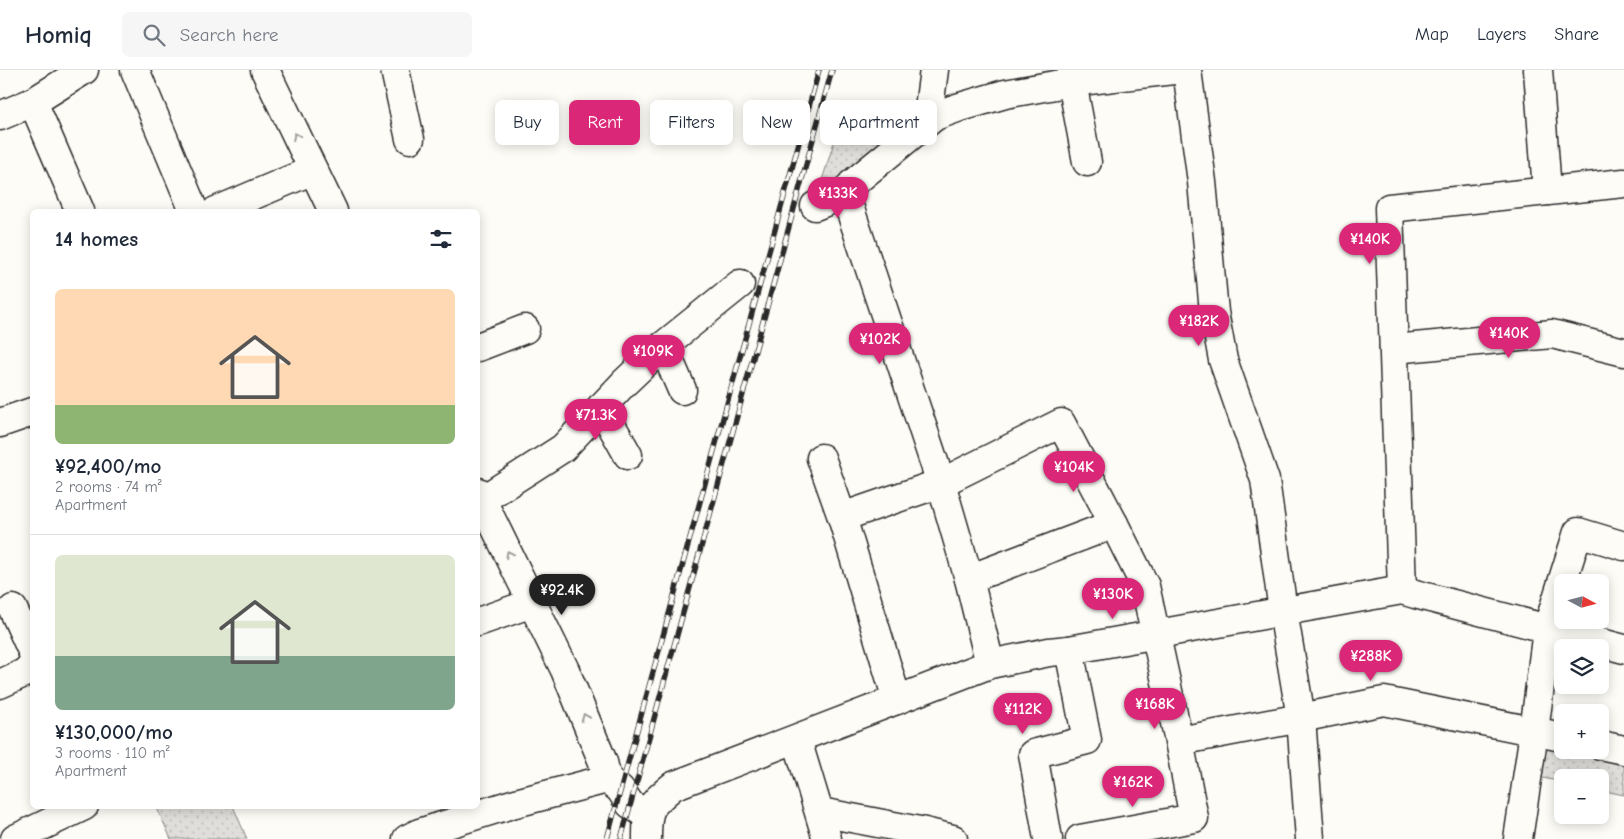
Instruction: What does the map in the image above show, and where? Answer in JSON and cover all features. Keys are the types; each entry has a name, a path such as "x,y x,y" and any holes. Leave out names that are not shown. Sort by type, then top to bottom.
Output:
{"street":[{"path":"0,116 33,102 84,70"},
{"path":"135,70 193,209"},
{"path":"265,70 332,209"},
{"path":"395,70 410,139"},
{"path":"930,100 934,70"},
{"path":"937,115 1072,76 1173,70"},
{"path":"1187,70 1202,182 1214,312 1223,360 1265,480 1283,611 1301,718 1310,839"},
{"path":"1538,70 1547,192"},
{"path":"1072,76 1087,162"},
{"path":"33,102 79,209"},
{"path":"815,206 845,194 852,184 900,145"},
{"path":"221,209 313,170"},
{"path":"1402,590 1389,208 1624,184"},
{"path":"845,194 941,483 969,578 990,664"},
{"path":"647,827 620,789 607,779 603,762 565,670 480,496 562,448 624,383 663,346 740,284"},
{"path":"480,346 525,329"},
{"path":"1394,349 1552,334 1624,352"},
{"path":"663,346 682,390"},
{"path":"601,407 628,455"},
{"path":"0,423 30,413"},
{"path":"842,517 941,483 1061,423 1144,586 1156,634 1194,818 1080,839"},
{"path":"821,458 842,517 897,700"},
{"path":"969,578 1114,524"},
{"path":"1518,839 1547,630 1578,532 1624,546"},
{"path":"647,827 654,801 673,786 797,740 990,664 1048,652 1070,650 1402,590 1624,649"},
{"path":"480,621 532,603"},
{"path":"13,609 30,647"},
{"path":"1048,839 1033,754 1087,740 1070,650"},
{"path":"0,684 24,673 30,668"},
{"path":"1179,741 1384,701 1554,736"},
{"path":"797,740 828,839"},
{"path":"1609,747 1624,750"},
{"path":"407,839 419,833 512,804 607,779"},
{"path":"16,839 78,809"},
{"path":"820,812 953,839"}],"shaded area":[{"path":"833,145 885,145 816,199"},
{"path":"1541,744 1554,748 1554,759 1609,759 1609,755 1624,758 1624,795 1609,792 1609,769 1554,769 1554,780 1538,777"},
{"path":"157,809 234,809 247,839 171,839"}],"railway":[{"path":"607,839 819,70"},
{"path":"621,839 832,70"}]}
